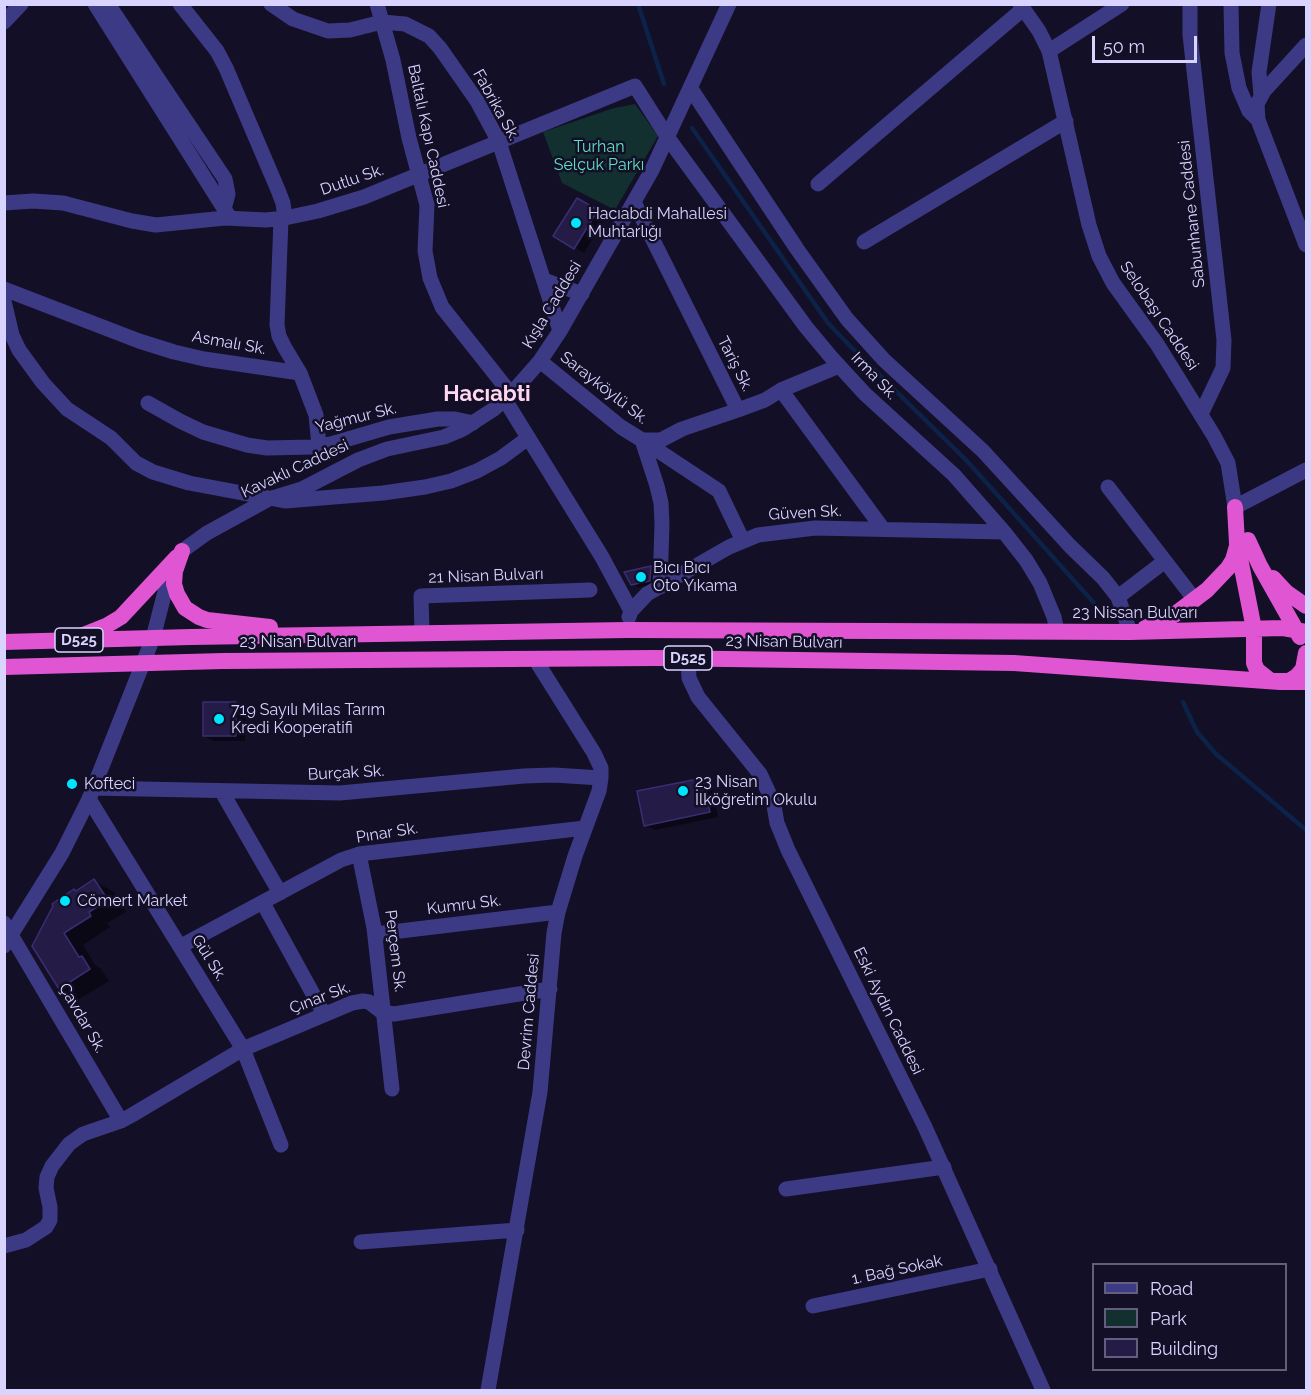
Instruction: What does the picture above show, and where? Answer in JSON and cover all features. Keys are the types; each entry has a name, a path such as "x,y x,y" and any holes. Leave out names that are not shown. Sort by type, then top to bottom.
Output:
{"highway":[{"path":"1235,507 1243,541 1254,629 1254,663 1263,677 1280,682 1289,681 1303,669 1300,640 1260,566 1243,541"},
{"path":"1130,632 1166,620 1195,600 1228,568 1243,541"},
{"path":"1243,541 1278,585 1306,606"},
{"path":"182,551 175,571 174,584 181,602 199,617 341,634"},
{"path":"65,640 94,631 121,617 182,551"},
{"name":"23 Nissan Bulvarı","path":"1016,630 1130,632 1254,629"},
{"name":"D525","path":"1254,629 1300,640"},
{"name":"23 Nisan Bulvarı","path":"153,638 627,630 1016,630"},
{"path":"1254,649 1259,638 1266,632 1300,640"},
{"name":"D525","path":"4,642 153,638"},
{"name":"23 Nisan Bulvarı","path":"143,663 535,658 1014,663 1280,682"},
{"name":"D525","path":"4,667 143,663"},
{"name":"D525","path":"1280,682 1306,682"}],"street":[{"path":"4,22 21,4"},
{"path":"95,4 227,213"},
{"path":"108,4 225,179 228,194 227,213"},
{"name":"Asmalı Sk.","path":"180,4 217,51 226,68 283,203 277,325 282,342 300,373"},
{"path":"271,4 293,19 328,31 350,30 382,22"},
{"name":"Baltalı Kapı Caddesi","path":"377,4 393,60 418,175 427,205 425,251 437,297 508,397"},
{"name":"Kışla Caddesi","path":"508,397 540,361 560,331 634,202 668,138 729,4"},
{"path":"1049,51 1122,4"},
{"name":"Sabunhane Caddesi","path":"1190,4 1190,35 1225,350 1220,378 1201,414"},
{"path":"1231,4 1234,72 1245,103 1258,120 1306,245"},
{"path":"1261,96 1259,72 1269,4"},
{"path":"818,184 1022,7"},
{"name":"Selobaşı Caddesi","path":"1022,7 1049,51 1089,225 1099,256 1113,283 1157,344 1201,414 1228,463 1235,507"},
{"name":"Fabrika Sk.","path":"382,22 395,22 417,29 435,42 477,101 499,142 560,331"},
{"path":"1258,120 1257,104 1261,96 1306,45"},
{"name":"Dutlu Sk.","path":"4,203 33,201 63,203 156,225 227,213 283,218 345,204 635,86 668,138"},
{"path":"691,88 803,258 847,320 884,360 982,451 1070,546 1103,578 1118,597 1130,632"},
{"path":"864,242 1066,121"},
{"name":"Irma Sk.","path":"668,138 806,327 839,366 872,401 954,475 1004,532 1040,583 1054,617 1056,631"},
{"name":"Tariş Sk.","path":"634,202 738,410 765,400 781,390 883,529"},
{"path":"544,280 582,294"},
{"name":"Asmalı Sk.","path":"4,289 139,341 174,352 204,359 300,373"},
{"path":"4,301 8,336 28,364 67,409 111,438 136,463 153,472 189,483 269,499 301,501 323,497 383,494 434,485 477,471 501,458 528,438"},
{"name":"Sarayköylü Sk.","path":"540,361 626,431 642,440 661,503 660,587"},
{"path":"781,390 839,366"},
{"path":"300,373 316,415 319,446"},
{"path":"508,397 528,438 602,557 631,611 627,630"},
{"name":"Kavaklı Caddesi","path":"7,934 62,853 91,794 153,638 167,578 182,551 207,533 269,499 302,489 371,454 444,437 473,423 508,397"},
{"name":"Yağmur Sk.","path":"148,403 203,432 247,445 267,448 319,446 389,428 438,419 455,419 473,423"},
{"path":"642,440 661,440 682,429 738,410"},
{"path":"642,440 719,491 743,541"},
{"path":"1235,507 1306,470"},
{"path":"1108,487 1195,600"},
{"name":"Güven Sk.","path":"631,611 640,600 660,587 758,535 793,529 1004,532"},
{"path":"1118,597 1165,561"},
{"name":"21 Nisan Bulvarı","path":"422,633 421,596 590,590"},
{"path":"535,658 594,753 601,768 601,778"},
{"name":"Eski Aydın Caddesi","path":"688,658 689,678 698,697 760,774 774,806 777,823 788,850 944,1167 1043,1390"},
{"name":"Burçak Sk.","path":"91,794 340,793 524,776 601,778"},
{"name":"Devrim Caddesi","path":"488,1390 540,1092 558,912 601,778"},
{"path":"222,792 280,893"},
{"name":"Gül Sk.","path":"91,794 243,1049 280,1145"},
{"name":"Pınar Sk.","path":"181,946 341,860 359,854 585,828"},
{"name":"Perçem Sk.","path":"359,854 369,893 375,934 392,1089"},
{"path":"262,903 324,1014"},
{"name":"Kumru Sk.","path":"375,934 558,912"},
{"name":"Çavdar Sk.","path":"7,934 121,1121"},
{"name":"Çınar Sk.","path":"4,1246 26,1240 46,1227 50,1220 47,1177 52,1166 69,1144 83,1134 121,1121 243,1049 324,1014 363,1001 369,1002 384,1013 394,1014 550,989"},
{"path":"786,1189 944,1167"},
{"path":"361,1242 517,1230"},
{"name":"1. Bağ Sokak","path":"813,1306 990,1269"}],"green space":[{"name":"Turhan Selçuk Parkı","path":"635,104 658,136 615,210 562,183 543,132 614,108"}],"building":[{"name":"Hacıabdi Mahallesi Muhtarlığı","path":"577,198 598,210 574,249 553,236"},
{"name":"Bıcı Bıcı Oto Yıkama","path":"651,566 650,581 631,585 624,572"},
{"name":"719 Sayılı Milas Tarım Kredi Kooperatifi","path":"203,702 236,702 236,736 203,736"},
{"path":"703,778 710,812 644,826 637,791"},
{"path":"94,879 108,900 89,912 91,916 64,933 79,957 82,956 90,969 59,989 32,946 52,904"}],"waterway":[{"path":"638,4 664,84"},
{"path":"692,128 828,323 967,461 1094,603"},
{"path":"1183,702 1197,732 1216,754 1306,830"}],"place":[{"name":"Hacıabdi Mahallesi Muhtarlığı","path":"576,223"},
{"name":"Bıcı Bıcı Oto Yıkama","path":"641,577"},
{"name":"719 Sayılı Milas Tarım Kredi Kooperatifi","path":"219,719"},
{"name":"Kofteci","path":"72,784"},
{"name":"23 Nisan İlköğretim Okulu","path":"683,791"},
{"name":"Cömert Market","path":"65,901"}],"district":[{"name":"Hacıabti","path":"487,394"}]}
